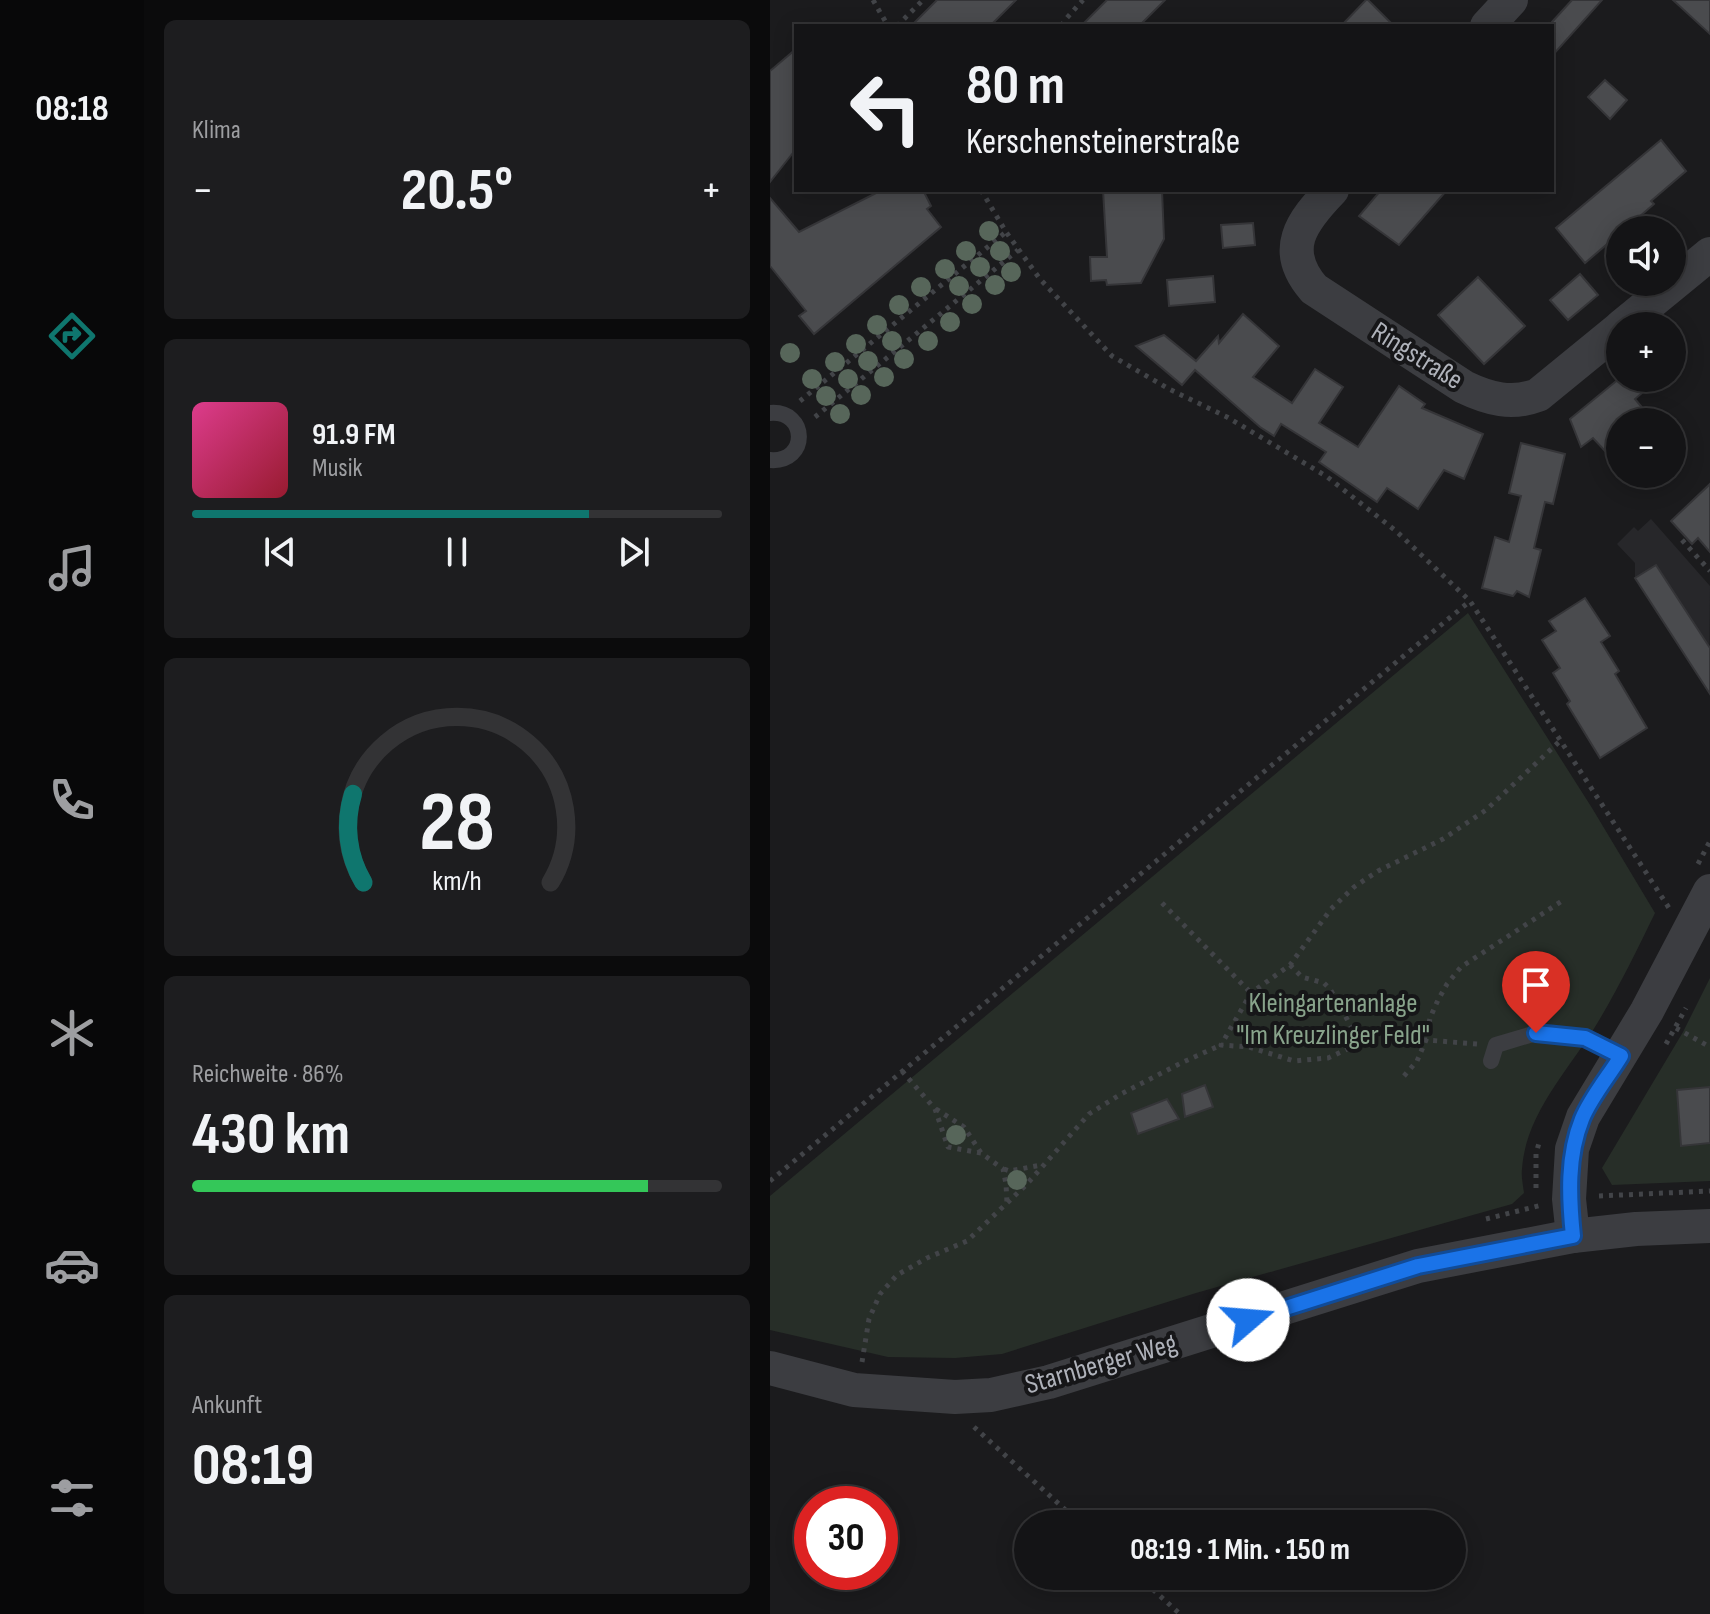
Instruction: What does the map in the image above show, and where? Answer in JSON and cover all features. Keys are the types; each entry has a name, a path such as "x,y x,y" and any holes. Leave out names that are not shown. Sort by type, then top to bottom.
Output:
{"street":[{"path":"1489,24 1511,0"},
{"name":"Ringstraße","path":"1330,192 1311,213 1299,234 1296,249 1298,266 1305,279 1314,289 1464,387 1498,399 1528,399 1538,395 1606,339"},
{"name":"Ringstraße","path":"1639,312 1710,254"},
{"path":"1573,1236 1569,1199 1572,1149 1583,1117 1647,1011 1710,891"},
{"name":"Starnberger Weg","path":"770,1368 854,1390 955,1397 991,1395 1049,1382 1418,1266 1573,1236 1710,1226"}],"lane":[{"path":"770,413 777,412 791,418 796,424 799,439 786,458 770,460"},
{"path":"1493,1053 1536,1033 1595,1041 1621,1056"}],"path":[{"path":"873,0 887,24"},
{"path":"899,24 923,0"},
{"path":"1063,24 1083,0"},
{"path":"982,192 1040,279 1112,356 1169,389 1227,417 1326,476 1396,531 1470,601 1671,912 1692,924"},
{"path":"801,401 1006,232"},
{"path":"798,431 1018,250"},
{"path":"1682,540 1710,571"},
{"path":"770,1181 1470,601"},
{"path":"1221,1045 1251,993 1290,965 1331,909 1354,887 1378,871 1443,839 1486,810 1561,740"},
{"path":"1404,1076 1417,1061 1438,1000 1461,967 1565,899"},
{"path":"1162,903 1251,993"},
{"path":"1290,965 1302,977 1324,983 1352,1028 1367,1040"},
{"path":"1647,1011 1710,1047"},
{"path":"873,1365 861,1363 869,1319 880,1294 897,1275 967,1241 1007,1204 1089,1114 1181,1063 1221,1045 1249,1047 1294,1061 1328,1058 1367,1040 1426,1040 1493,1053"},
{"path":"902,1071 935,1109 964,1127 981,1153 1003,1169 1010,1171 1044,1165"},
{"path":"935,1109 948,1147 981,1153"},
{"path":"1003,1169 1007,1204"},
{"path":"1478,1221 1569,1199 1710,1191"},
{"path":"955,1397 961,1414 1066,1510"},
{"path":"1153,1590 1180,1614"}],"shaded area":[{"path":"1651,519 1710,586 1709,693 1635,578 1635,563 1617,544 1634,527 1638,531"}],"green space":[{"name":"Kleingartenanlage \"Im Kreuzlinger Feld\"","path":"1468,613 1655,913 1606,1009 1540,1110 1525,1148 1522,1169 1524,1193 1512,1204 1196,1293 1002,1354 955,1358 888,1357 770,1330 770,1196"},
{"path":"1710,978 1710,1181 1612,1185 1602,1168 1683,1032"}],"building":[{"path":"937,0 1016,0 992,24 913,24"},
{"path":"1107,0 1165,0 1141,24 1083,24"},
{"path":"1368,0 1392,24 1343,24"},
{"path":"1572,0 1602,0 1554,54 1552,22"},
{"path":"1673,0 1710,0 1710,34"},
{"path":"794,51 794,152 770,182 770,71"},
{"path":"1605,80 1627,100 1610,119 1588,97"},
{"path":"1661,140 1686,171 1651,201 1654,204 1640,216 1606,216 1606,245 1585,263 1556,228"},
{"path":"878,192 924,192 931,206 927,209 941,227 814,334 799,316 806,311 770,266 770,198 799,232"},
{"path":"1103,192 1162,192 1164,239 1141,283 1107,285 1106,280 1091,281 1090,257 1107,257"},
{"path":"1379,192 1445,192 1399,245 1359,216"},
{"path":"1253,223 1255,245 1223,248 1221,225"},
{"path":"1580,274 1598,295 1568,320 1550,300"},
{"path":"1213,276 1215,302 1169,306 1167,280"},
{"path":"1478,277 1525,326 1484,364 1438,315"},
{"path":"1243,314 1279,346 1253,377 1292,403 1315,369 1343,387 1319,423 1358,447 1399,386 1425,404 1422,408 1483,434 1464,479 1444,470 1418,509 1387,488 1377,502 1319,462 1326,452 1281,424 1274,436 1195,370 1182,385 1136,346 1164,335 1196,361 1218,336 1219,343"},
{"path":"1606,389 1606,392 1643,392 1635,399 1642,408 1606,408 1606,452 1593,438 1581,447 1570,419"},
{"path":"1521,443 1565,454 1553,504 1545,502 1534,548 1541,550 1529,597 1517,591 1513,596 1482,588 1495,537 1509,542 1521,496 1509,493"},
{"path":"1710,484 1710,552 1698,538 1692,544 1671,521"},
{"path":"1656,565 1710,648 1710,694 1635,578"},
{"path":"1585,598 1610,636 1601,642 1619,671 1615,674 1647,728 1600,758 1567,704 1570,701 1553,673 1560,668 1542,640 1556,631 1549,621"},
{"path":"1205,1085 1213,1107 1185,1117 1182,1094"},
{"path":"1710,1087 1710,1143 1681,1146 1677,1090"},
{"path":"1167,1099 1179,1119 1138,1134 1131,1113"}],"route":[{"path":"1248,1320 1418,1266 1573,1236 1569,1199 1572,1149 1583,1117 1621,1056 1585,1038 1536,1033"}]}
